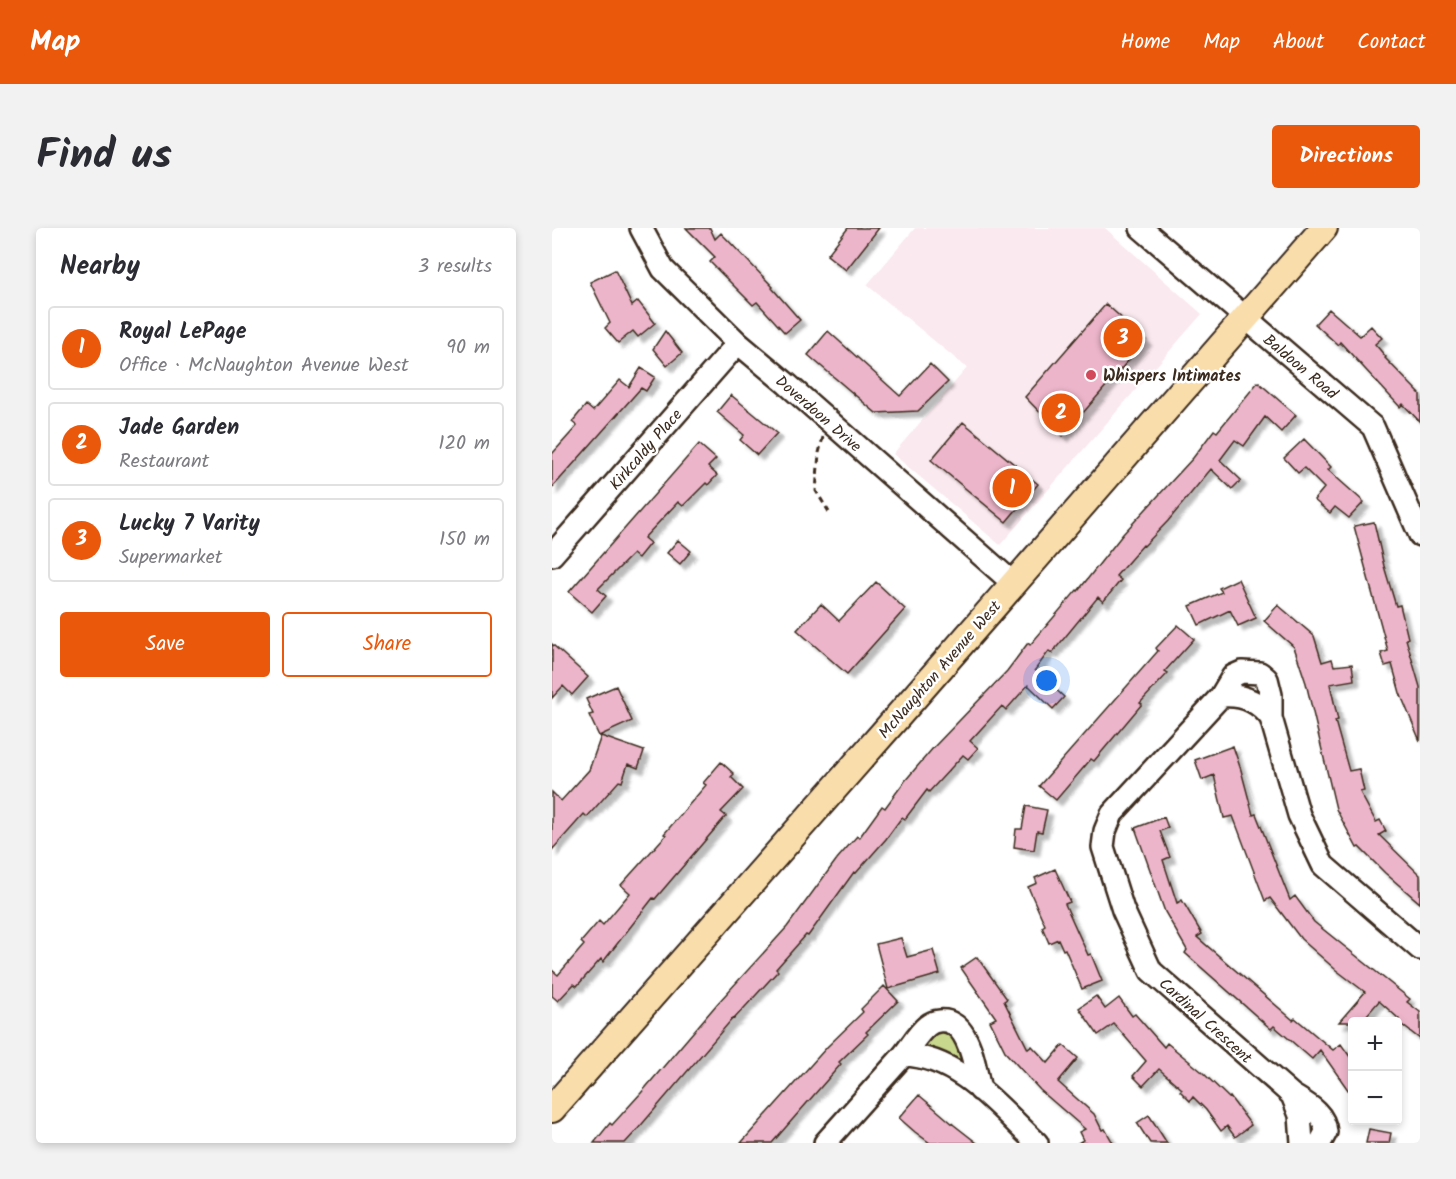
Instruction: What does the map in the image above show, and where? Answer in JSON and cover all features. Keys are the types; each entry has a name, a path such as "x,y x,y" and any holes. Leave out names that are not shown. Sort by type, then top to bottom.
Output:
{"main road":[{"name":"McNaughton Avenue West","path":"552,1109 1324,228"}],"street":[{"name":"Doverdoon Drive","path":"641,228 663,270 738,343 1013,583"},
{"name":"Baldoon Road","path":"1141,228 1372,427 1420,535"},
{"name":"Kirkcaldy Place","path":"552,555 738,343"},
{"name":"Cardinal Crescent","path":"1320,1143 1326,1132 1322,1116 1292,1095 1151,971 1123,910 1103,847 1105,831 1112,814 1221,696 1233,676 1242,672 1260,674 1267,679 1270,687 1271,718 1299,814 1323,865 1420,949"},
{"path":"825,1143 927,1026 936,1021 953,1023 967,1041 980,1090"},
{"path":"904,1055 930,1059 956,1070 1037,1143"},
{"path":"1292,1095 1300,1115 1302,1143"}],"path":[{"path":"829,512 816,491 822,438 833,424"}],"shaded area":[{"path":"915,228 1105,228 1202,314 1000,545 893,454 967,368 867,285"}],"green space":[{"path":"949,1030 960,1050 965,1066 944,1053 925,1047 934,1031"}],"building":[{"path":"686,228 710,228 715,239 721,233 773,287 800,320 785,333 757,302 753,305 710,262 715,257"},
{"path":"848,228 879,228 846,270 827,255"},
{"path":"615,270 632,306 638,301 655,323 638,337 633,331 618,343 605,328 610,323 590,282"},
{"path":"1106,304 1146,340 1063,436 1025,397"},
{"path":"1329,309 1360,336 1371,326 1382,338 1375,344 1385,358 1420,394 1420,422 1403,404 1400,407 1340,342 1338,345 1315,324"},
{"path":"665,331 682,353 667,366 653,349"},
{"path":"828,331 900,396 930,364 948,382 918,411 876,413 808,355"},
{"path":"641,368 655,377 646,391 641,388 552,488 552,454 577,426 572,422 586,405 593,411 620,380 629,387"},
{"path":"1258,382 1296,415 1281,432 1265,417 1244,446 1235,440 1220,460 1241,480 1232,489 1211,469 1168,521 1116,576 1121,580 1103,602 1098,597 1052,653 1049,651 1035,670 1064,697 1053,709 1028,685 1006,710 1002,706 970,741 978,748 968,759 963,755 929,792 927,790 905,819 902,817 886,839 856,873 854,872 808,936 806,935 776,969 778,971 733,1018 625,1143 594,1143 787,927 837,859 857,836 859,838 882,806 885,808 933,748 1007,671 1028,643 1030,645 1078,591 1123,534 1193,458 1214,430 1217,432"},
{"path":"731,395 777,433 757,455 740,440 744,435 717,412"},
{"path":"963,422 1038,484 1006,522 931,460"},
{"path":"1304,439 1331,467 1328,470 1364,502 1349,518 1335,507 1330,513 1314,500 1324,488 1304,468 1298,473 1284,458"},
{"path":"699,444 716,459 708,467 717,475 683,506 678,502 644,538 650,543 638,558 633,554 598,589 606,596 592,612 569,592"},
{"path":"1374,522 1396,606 1400,605 1408,638 1406,639 1420,687 1420,741 1400,693 1392,664 1385,666 1381,653 1388,651 1354,526"},
{"path":"678,540 691,551 680,564 667,553"},
{"path":"1238,579 1256,618 1238,626 1230,610 1199,625 1190,606 1222,592 1219,588"},
{"path":"876,582 905,609 847,674 797,630 821,604 839,621"},
{"path":"1278,605 1314,636 1322,662 1332,659 1334,666 1352,664 1354,680 1330,684 1338,720 1335,721 1349,771 1359,769 1364,791 1360,792 1376,822 1380,820 1386,831 1379,835 1420,875 1420,903 1359,847 1357,848 1336,809 1306,683 1294,647 1264,621"},
{"path":"1178,625 1194,639 1165,671 1168,673 1140,703 1142,704 1094,761 1091,759 1056,800 1039,786 1158,651 1156,648"},
{"path":"552,644 588,677 572,695 563,686 552,698"},
{"path":"616,686 632,721 599,736 589,715 593,714 586,699"},
{"path":"601,736 644,751 638,768 628,764 622,782 619,781 587,817 584,814 552,850 552,792 561,801 589,770"},
{"path":"1233,746 1253,815 1256,814 1290,900 1295,896 1314,922 1410,999 1407,1002 1420,1012 1420,1039 1402,1025 1402,1017 1397,1017 1379,1001 1365,1017 1348,1017 1348,1022 1339,1022 1365,992 1301,939 1270,898 1265,901 1233,816 1224,818 1214,775 1202,780 1195,760"},
{"path":"721,762 734,774 731,777 743,789 721,812 726,816 655,899 653,898 603,962 601,959 577,986 574,984 558,1001 552,996 552,970 558,975 584,945 581,942 599,921 603,925 630,893 621,885 666,835 664,834 706,785 703,783"},
{"path":"1026,806 1047,810 1042,832 1037,831 1034,850 1014,847 1016,829 1022,829"},
{"path":"1164,817 1168,828 1160,831 1170,857 1163,860 1177,903 1182,900 1202,934 1197,937 1293,1020 1295,1018 1333,1050 1341,1044 1348,1054 1348,1090 1320,1050 1312,1059 1274,1026 1271,1029 1185,953 1187,950 1165,912 1135,828"},
{"path":"1055,869 1070,902 1065,904 1102,981 1082,989 1065,949 1063,950 1058,939 1049,943 1042,927 1045,925 1028,887 1037,883 1035,878"},
{"path":"901,938 907,957 933,950 940,974 888,989 876,944"},
{"path":"977,957 1007,999 1004,1001 1028,1049 1032,1046 1048,1063 1063,1045 1078,1058 1058,1082 1094,1114 1102,1130 1105,1129 1113,1143 1078,1143 1083,1140 1079,1132 1085,1129 1040,1090 1006,1053 990,1021 996,1018 961,968"},
{"path":"884,986 898,1001 839,1062 841,1064 772,1143 741,1143 827,1047 863,1012 861,1009"},
{"path":"1096,996 1105,1009 1119,998 1132,1016 1135,1014 1164,1047 1167,1043 1230,1097 1251,1125 1235,1137 1227,1126 1221,1131 1193,1097 1190,1101 1180,1091 1182,1089 1159,1069 1143,1086 1133,1076 1146,1061 1114,1024 1098,1035 1079,1008"},
{"path":"919,1095 977,1143 930,1143 915,1132 899,1118"},
{"path":"1149,1115 1167,1143 1150,1143 1137,1123"},
{"path":"1369,1129 1391,1133 1389,1143 1366,1143"}],"place":[{"name":"Lucky 7 Varity","path":"1123,338"},
{"name":"Whispers Intimates","path":"1091,375"},
{"name":"Jade Garden","path":"1061,413"},
{"name":"Royal LePage","path":"1012,488"}]}
